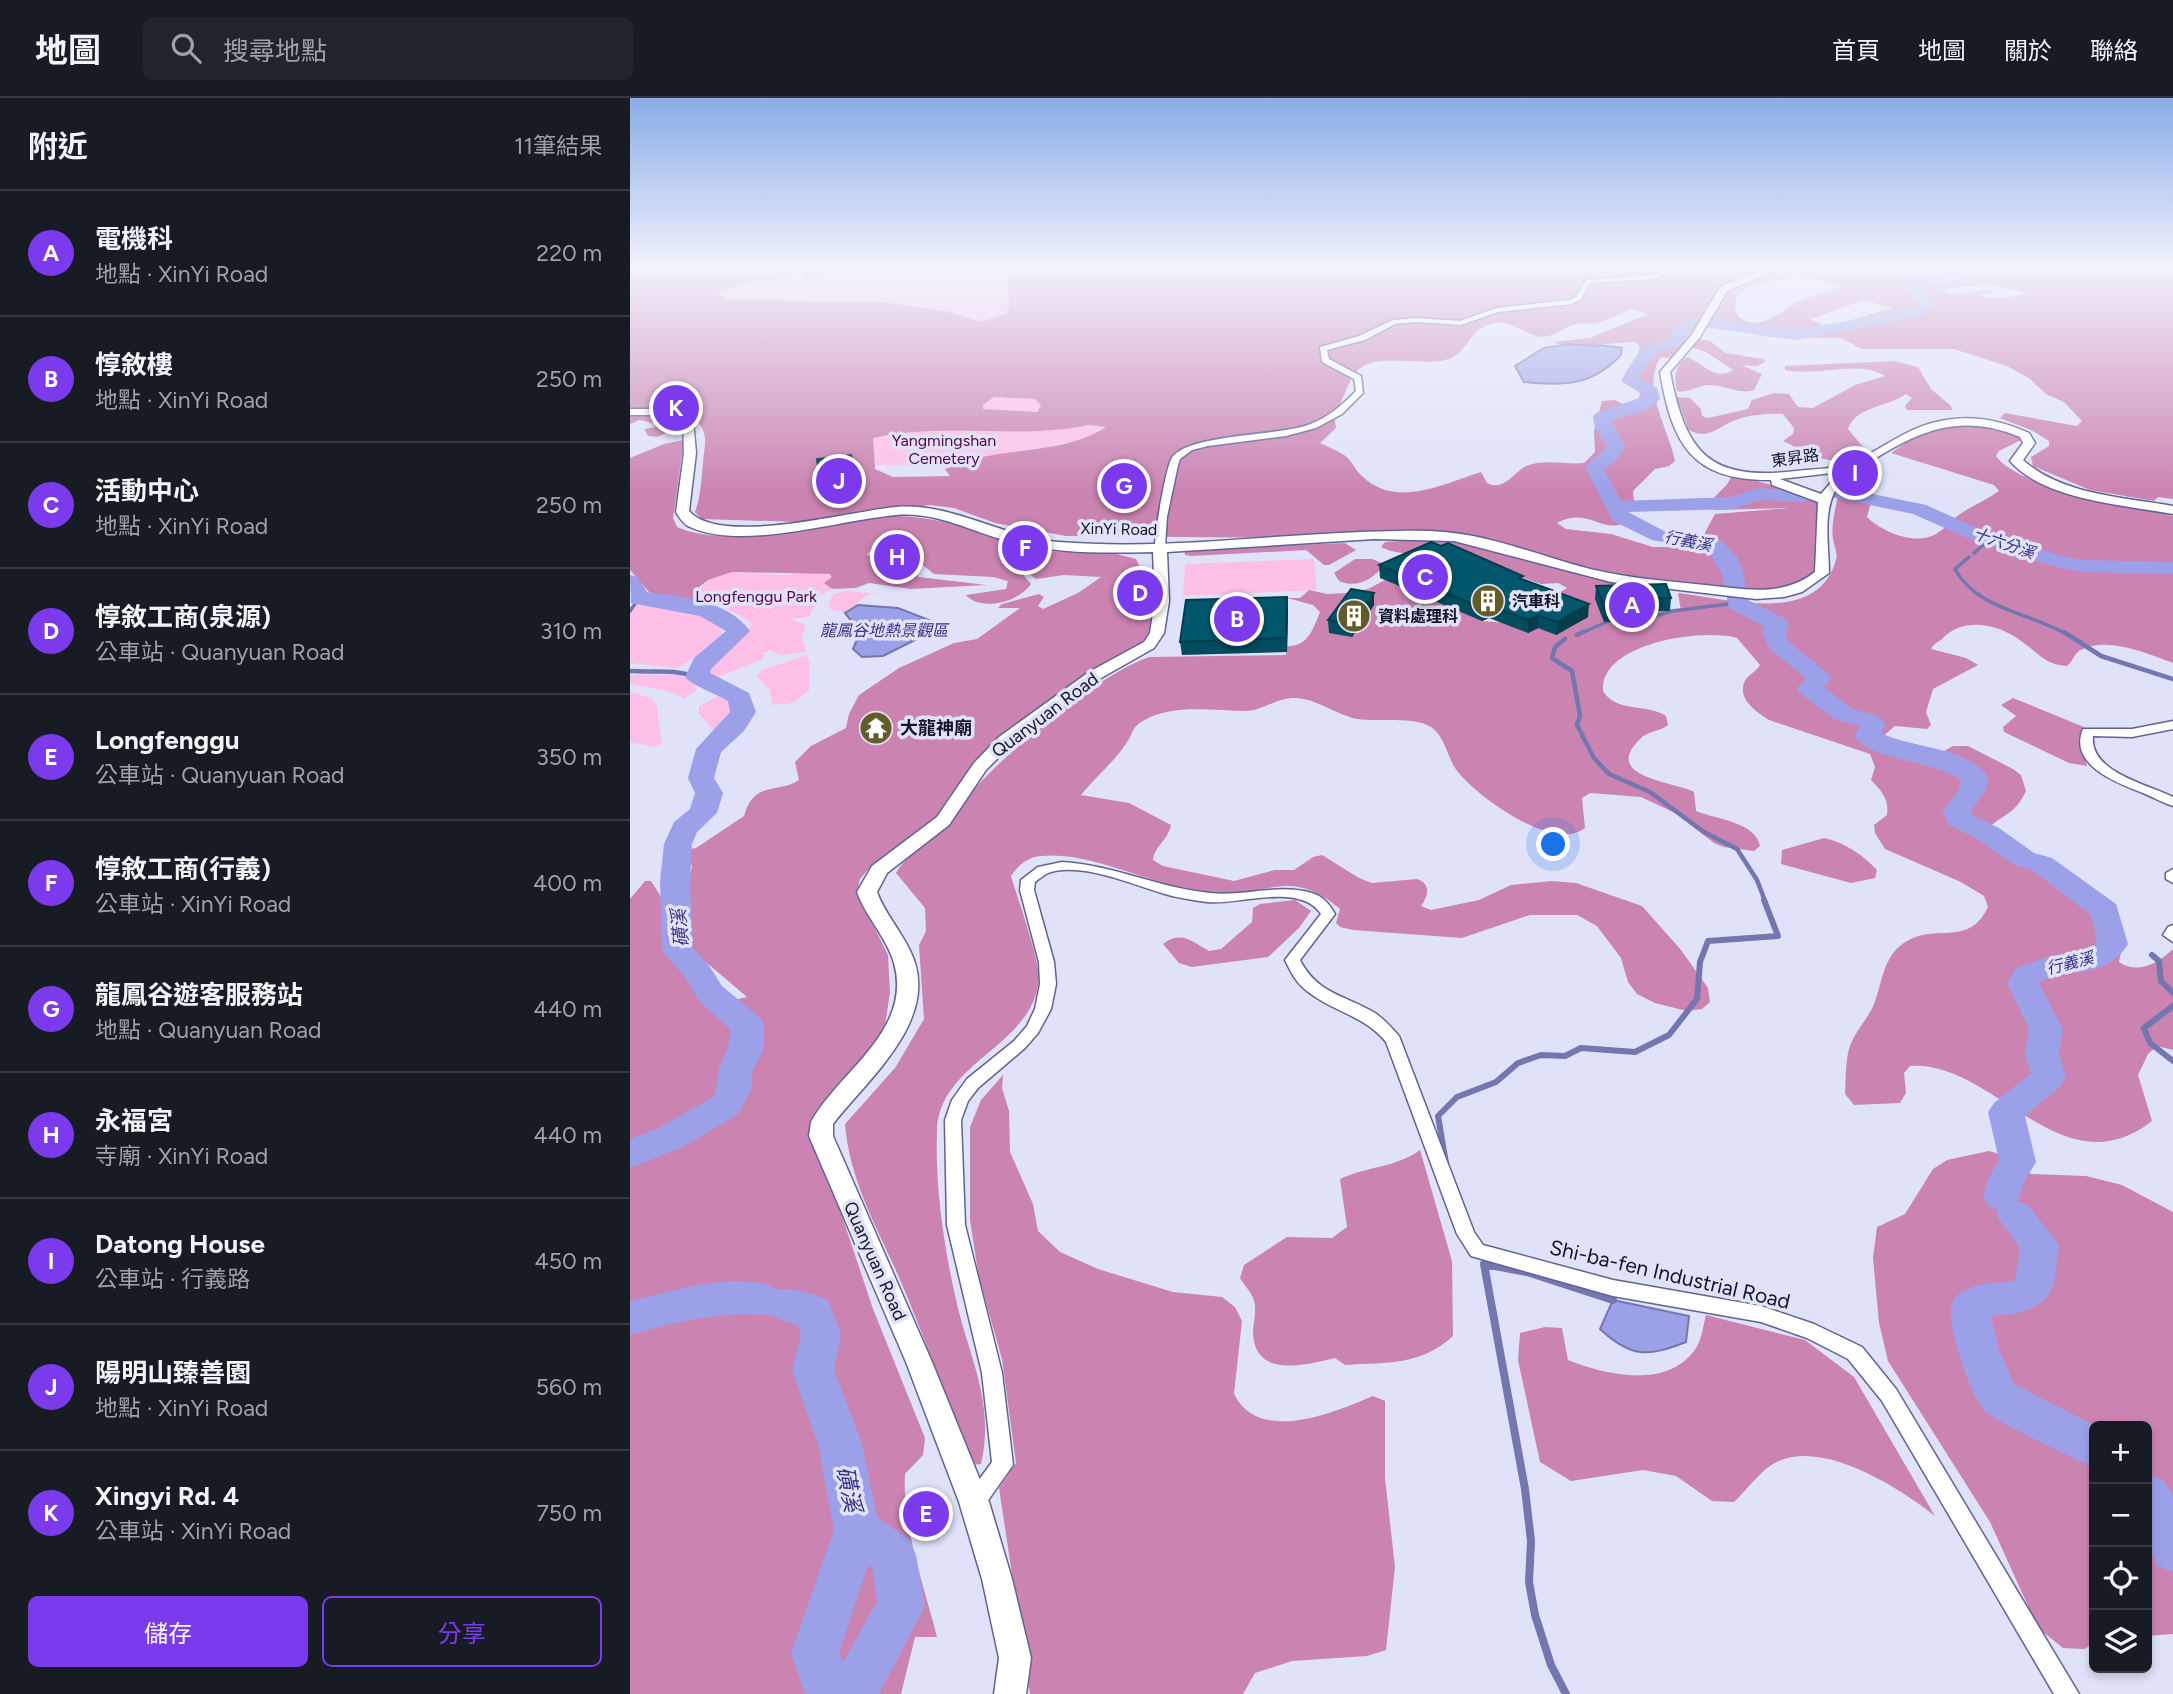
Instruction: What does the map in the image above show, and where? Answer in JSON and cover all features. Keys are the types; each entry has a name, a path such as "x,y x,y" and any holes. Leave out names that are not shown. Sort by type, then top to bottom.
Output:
{"street":[{"name":"Quanyuan Road","path":"1010,1694 1015,1658 997,1578 974,1502 919,1362 821,1136 822,1122 884,1049 894,1033 906,997 905,964 872,910 866,892 879,870 943,821 979,767 1005,741 1095,675 1149,645 1157,633 1162,601 1160,546 1163,510 1174,462 1182,452 1202,444 1259,439 1319,426 1333,419 1360,391 1358,378 1325,360 1323,349 1350,341"},
{"name":"東昇路","path":"1691,341 1665,372 1688,447 1700,458 1720,467 1762,478 1799,476 1856,466 1923,427 1960,421 1996,425 2029,439 2015,461 2031,472 2088,495 2173,510"},
{"name":"XinYi Road","path":"630,412 659,412 689,422 690,453 682,513 689,523 699,528 792,528 914,510 949,515 1029,542 1160,546 1453,537 1496,544 1578,570 1617,579 1747,595 1790,593 1808,586 1822,573 1825,500"},
{"path":"1762,478 1801,489 1825,500 1838,480 1856,466"},
{"path":"2173,725 2132,733 2087,732 2084,740 2091,761 2106,773 2156,792 2173,802"},
{"name":"Shi-ba-fen Industrial Road","path":"974,1502 1003,1465 992,1373 956,1225 953,1120 956,1107 974,1081 1027,1039 1042,1019 1049,982 1028,880 1043,869 1074,865 1187,895 1217,898 1291,893 1315,898 1328,914 1292,960 1298,976 1308,987 1383,1024 1393,1040 1466,1234 1477,1251 1613,1288 1761,1314 1814,1332 1855,1353 1889,1395 2067,1694"},
{"path":"2173,873 2173,879"},
{"path":"2173,930 2170,935 2173,937"}],"green space":[{"name":"Yangmingshan Cemetery","path":"994,397 1035,399 1042,406 1037,412 982,410 983,405"},
{"name":"Yangmingshan Cemetery","path":"1089,425 1107,427 1093,435 1050,447 985,456 945,469 933,465 874,465 873,438 927,431 1035,431"},
{"path":"1314,559 1317,590 1183,596 1185,564"},
{"name":"Longfenggu Park","path":"732,572 783,575 817,572 833,577 824,583 832,589 819,596 809,617 791,619 806,625 802,638 806,652 781,655 769,650 764,653 763,659 718,677 711,677 703,670 710,658 751,626 744,618 698,592 708,580"},
{"path":"847,591 882,594 869,594 845,613 830,609 829,601 834,594"},
{"path":"642,602 704,616 718,623 723,636 716,645 678,668 630,663 630,607"},
{"path":"807,655 810,663 809,691 793,703 772,705 770,690 757,677 760,671"},
{"path":"630,675 678,675 694,681 696,691 684,698 664,690 630,684"},
{"path":"630,692 652,698 657,706 662,744 654,747 630,742"},
{"path":"720,695 731,697 739,705 736,717 715,733 699,714 699,706"}],"shaded area":[{"path":"630,341 1468,341 1456,355 1441,361 1377,362 1357,371 1334,413 1336,428 1320,443 1347,457 1360,474 1375,486 1405,492 1436,487 1481,472 1487,483 1499,485 1529,465 1549,462 1584,463 1595,452 1594,431 1602,401 1615,400 1627,406 1639,399 1640,392 1625,378 1634,367 1640,347 1636,342 1571,346 1554,342 1685,341 1672,358 1661,357 1655,368 1653,381 1658,408 1675,461 1669,466 1655,469 1633,491 1634,502 1622,524 1607,525 1585,518 1557,523 1566,529 1611,534 1653,547 1673,547 1701,540 1715,514 1790,508 1715,510 1710,506 1714,498 1731,477 1738,476 1805,494 1820,504 1815,574 1784,593 1719,590 1582,567 1449,535 1297,538 1066,536 995,523 954,508 930,505 799,522 702,519 695,512 700,494 705,443 702,427 685,415 650,409 630,410","holes":["994,397 1035,399 1041,406 1037,412 983,409 983,405","1089,425 1106,427 1064,444 971,460 945,469 950,476 893,477 875,469 873,438 927,431 1035,431"]},
{"path":"1697,341 1711,341 1726,353 1763,359 1765,362 1757,366 1741,365 1762,374 1754,390 1744,391 1710,385 1677,391 1676,372 1686,357 1720,374 1733,370 1706,352 1692,347"},
{"path":"1848,341 2173,341 2173,499 2158,497 2154,501 2090,490 2033,466 2031,457 2049,446 2049,441 2033,431 2000,418 2005,413 2077,426 2082,421 2064,402 2046,394 2030,379 2007,366 1954,349 1862,349"},
{"path":"1894,361 1918,367 1931,389 1951,406 1952,410 1907,410 1905,406 1912,398 1906,394 1865,411 1852,421 1848,429 1868,453 1843,460 1824,459 1783,441 1793,434 1794,428 1783,414 1748,416 1710,433 1695,433 1689,430 1676,397 1690,398 1701,409 1702,416 1708,418 1748,409 1752,400 1774,393 1789,394 1798,407 1813,408 1855,385 1885,376 1874,371 1850,368 1797,372 1785,370 1785,366"},
{"path":"630,413 658,416 676,424 677,428 657,437 648,436 644,429 656,427 653,423 639,420 630,424"},
{"path":"1944,424 1994,427 2019,435 2021,440 1999,451 1996,456 2027,478 2078,495 2173,516 2173,663 2127,648 2103,645 2081,650 2067,666 2059,665 2047,661 2001,630 1970,625 1950,632 1931,649 1966,658 1978,665 1933,689 1926,712 1931,725 1927,729 1895,726 1881,738 1884,743 1930,759 1953,746 1968,746 2013,769 2021,775 2026,791 2012,810 1985,831 1986,840 2002,852 2098,906 2113,920 2124,937 2119,962 2133,967 2148,966 2173,949 2173,1050 2157,1046 2148,1054 2138,1075 2152,1121 2119,1139 2088,1142 2058,1133 1971,1082 1941,1070 1910,1066 1904,1073 1906,1093 1900,1103 1854,1105 1845,1094 1848,1051 1874,1004 1885,968 1894,952 1909,940 1920,936 1962,931 1972,927 1988,907 1984,896 1961,882 1885,849 1875,833 1874,825 1887,815 1887,804 1871,780 1875,767 1870,754 1769,720 1750,705 1744,695 1744,683 1760,665 1737,638 1705,635 1665,640 1646,646 1615,663 1605,677 1603,691 1609,698 1623,705 1666,716 1668,725 1643,736 1630,752 1629,762 1635,770 1694,792 1696,811 1743,826 1757,838 1760,846 1754,851 1714,843 1675,813 1641,797 1590,793 1582,798 1585,828 1571,834 1536,828 1517,819 1468,783 1454,767 1436,731 1424,724 1406,720 1357,719 1300,698 1280,700 1246,711 1192,709 1165,712 1136,726 1118,754 1081,795 1129,803 1171,825 1153,860 1163,866 1234,881 1275,870 1294,870 1313,857 1322,855 1372,883 1417,879 1422,881 1427,890 1421,906 1431,910 1479,900 1511,885 1552,881 1576,883 1642,906 1681,950 1708,988 1710,1002 1702,1009 1687,1011 1655,1003 1637,994 1628,982 1621,958 1597,926 1577,915 1530,915 1462,938 1353,930 1340,927 1336,923 1340,909 1308,889 1294,886 1219,893 1175,886 1084,859 1041,856 1024,862 1011,876 1038,970 1039,978 1033,1002 1021,1021 1005,1038 953,1087 942,1107 937,1131 939,1196 948,1261 979,1382 985,1421 981,1464 971,1465 917,1322 858,1183 845,1124 895,1068 924,1019 919,945 926,931 925,908 896,873 905,861 944,829 975,788 1033,733 1080,696 1127,667 1149,657 1286,655 1287,646 1300,644 1309,636 1320,612 1313,605 1287,598 1300,598 1309,590 1327,594 1348,593 1368,589 1385,580 1421,596 1479,568 1486,561 1465,552 1394,552 1381,547 1385,542 1446,538 1635,585 1633,615 1641,611 1681,611 1678,593 1768,604 1791,601 1810,594 1826,581 1836,560 1833,528 1838,496 1871,502 1867,517 1873,522 1890,532 1917,539 1937,533 1961,513 1999,491 1994,485 1891,453 1921,432","holes":["1509,573 1541,584 1558,583 1567,588 1509,623 1482,621"]},
{"path":"684,440 673,518 677,527 700,534 726,536 753,535 866,518 922,518 954,524 1015,544 1026,551 1109,552 1136,559 1141,569 1142,600 1153,604 1152,626 1140,645 1029,717 934,820 870,867 860,879 857,892 888,955 890,992 885,1026 879,1045 813,1129 873,1309 925,1438 923,1455 905,1474 905,1494 910,1536 937,1637 915,1637 901,1694 630,1694 630,899 645,881 651,881 664,904 669,938 677,957 703,983 730,1001 747,997 687,946 681,913 692,866 681,851 696,848 744,816 748,805 760,792 799,780 795,762 811,746 846,728 849,714 859,695 899,668 954,643 977,639 1020,608 998,608 1002,604 1039,594 1044,597 1038,606 1043,609 1078,593 1101,577 1064,575 1036,579 1025,571 1024,576 1031,584 1018,596 1000,603 981,603 966,595 1006,589 1008,581 993,577 934,574 906,552 884,548 870,551 867,555 883,557 891,563 904,560 919,577 986,585 911,589 869,583 856,588 832,589 824,583 832,577 829,574 732,572 708,580 698,588 698,592 711,603 677,601 649,592 630,570 630,458 664,444"},
{"path":"1345,543 1356,550 1329,565 1324,565 1306,550 1191,556 1185,555 1184,549"},
{"path":"1355,559 1372,559 1385,564 1365,581 1353,584 1339,581 1334,573"},
{"path":"2013,698 2084,727 2081,740 2087,766 2069,763 2004,732 2003,727 2016,716 2001,705"},
{"path":"1824,838 1846,846 1866,859 1877,870 1875,878 1851,883 1781,864 1782,850"},
{"path":"1295,900 1311,911 1299,928 1268,957 1192,967 1179,963 1163,944 1181,938 1209,951 1221,949 1252,922 1253,908 1260,904"},
{"path":"1003,1075 1002,1088 1009,1111 1010,1152 1033,1204 1038,1231 1060,1252 1098,1269 1173,1292 1222,1297 1235,1307 1242,1321 1234,1394 1246,1409 1261,1418 1299,1420 1339,1410 1373,1396 1385,1401 1385,1478 1395,1567 1386,1650 1367,1656 1292,1661 1255,1673 1243,1694 1030,1694 999,1488 1016,1463 1002,1359 979,1278 970,1220 970,1127 981,1100"},
{"path":"1420,1150 1452,1261 1453,1336 1428,1353 1403,1361 1345,1365 1335,1358 1310,1364 1284,1365 1272,1363 1262,1357 1256,1348 1253,1333 1253,1298 1240,1278 1244,1265 1287,1237 1332,1238 1347,1227 1340,1179 1391,1164"},
{"path":"1989,1151 2009,1157 2031,1174 2086,1176 2122,1185 2173,1212 2173,1634 2152,1636 2152,1421 2089,1421 2089,1646 2084,1649 2063,1648 2038,1628 1990,1522 1888,1361 1879,1323 1873,1258 1877,1227 1905,1214 1933,1169 1947,1160"},
{"path":"1706,1315 1805,1340 1854,1377 1935,1516 1901,1492 1858,1469 1813,1456 1792,1457 1773,1464 1734,1502 1712,1501 1676,1476 1643,1470 1571,1481 1540,1462 1518,1360 1520,1333 1545,1327 1562,1328 1568,1360 1617,1374 1651,1375 1682,1363 1694,1351 1701,1338"}],"water":[{"path":"1570,344 1622,348 1621,355 1599,373 1576,382 1524,382 1515,366 1544,348"},
{"name":"龍鳳谷地熱景觀區","path":"858,605 898,608 937,623 935,630 883,656 862,657 853,649 860,632 845,613"},
{"path":"1613,1300 1689,1316 1686,1342 1650,1352 1631,1350 1621,1345 1600,1329"}],"building":[{"path":"851,455 857,479 821,484 817,459"},
{"path":"1431,542 1441,546 1448,543 1523,576 1519,578 1589,604 1557,622 1538,615 1528,620 1490,605 1482,608 1379,565"},
{"path":"1666,584 1671,598 1643,598 1644,602 1634,603 1637,608 1605,609 1596,586"},
{"path":"1351,589 1374,593 1352,624 1328,620"},
{"path":"1287,597 1286,638 1180,642 1186,600"}],"waterway":[{"name":"行義溪","path":"1615,507 1594,467 1609,457 1616,447 1604,428 1602,417 1644,405 1651,399 1651,392 1629,381 1650,351 1676,341"},
{"name":"十六分溪","path":"1839,493 1919,509 1977,535 2053,560 2081,566 2173,568"},
{"name":"十六分溪","path":"1615,507 1733,503 1758,494 1804,496"},
{"name":"行義溪","path":"1615,507 1620,517 1659,536 1715,545 1726,557 1728,569 1732,571 1737,603 1778,624 1774,633 1778,644 1820,677 1809,688 1843,714 1869,721 1873,725 1867,736 1880,743 1950,763 1975,777 1972,790 1957,811 1959,819 1989,834 2024,859 2042,864 2105,911 2113,944 2096,960 2054,965 2027,975 2023,983 2046,1029 2042,1054 2049,1077 2006,1112 2018,1162 2006,1179 2002,1197"},
{"path":"1974,553 1990,539"},
{"path":"1969,557 1955,569 1976,593 2005,609 2066,634"},
{"name":"磺溪","path":"630,582 639,598 708,611 731,623 738,631 708,657 699,669 697,677 715,684"},
{"path":"630,611 639,598"},
{"path":"1629,621 1640,621 1672,611 1737,603"},
{"path":"1579,634 1609,621"},
{"path":"1579,634 1583,632"},
{"path":"2064,632 2101,656 2173,679"},
{"path":"1565,639 1555,647 1552,658 1572,671 1580,716 1577,725 1594,758 1609,774 1650,792 1704,832 1737,849 1757,880 1765,901"},
{"path":"630,671 671,672 697,677"},
{"name":"磺溪","path":"630,1154 670,1138 725,1106 735,1089 735,1072 747,1049 747,1025 710,993 697,971 678,951 675,881 678,844 684,828 703,813 709,793 701,778 709,749 735,726 743,712 740,698 726,689"},
{"path":"1446,1163 1438,1116 1457,1097 1496,1082 1518,1063 1541,1055 1565,1056 1581,1048 1635,1052 1669,1035 1697,999 1700,962 1708,941 1778,936 1764,900"},
{"path":"2152,955 2159,961 2161,981 2173,993"},
{"path":"2173,1006 2144,1028 2150,1043 2173,1061"},
{"name":"行義溪","path":"2015,1215 2040,1245 2033,1290 2016,1297 1986,1300 1969,1310 1978,1350 1999,1397 2089,1444"},
{"path":"1566,1694 1551,1665 1535,1615 1529,1582 1531,1541 1525,1489 1484,1264 1527,1272 1613,1300"},
{"name":"磺溪","path":"630,1318 713,1299 731,1297 763,1300"},
{"name":"磺溪","path":"784,1305 814,1312 821,1335 813,1370 840,1444 857,1530"},
{"name":"行義溪","path":"2152,1503 2162,1518 2173,1550"},
{"name":"磺溪","path":"830,1694 815,1653 857,1530"},
{"path":"852,1694 901,1606 893,1555 857,1530"}],"place":[{"name":"Xingyi Rd. 4","path":"676,408"},
{"name":"Datong House","path":"1855,473"},
{"name":"陽明山臻善園","path":"839,481"},
{"name":"龍鳳谷遊客服務站","path":"1124,486"},
{"name":"惇敘工商(行義)","path":"1025,548"},
{"name":"永福宮","path":"897,557"},
{"name":"活動中心","path":"1425,577"},
{"name":"惇敘工商(泉源)","path":"1140,593"},
{"name":"汽車科","path":"1488,601"},
{"name":"電機科","path":"1632,605"},
{"name":"資料處理科","path":"1354,616"},
{"name":"惇敘樓","path":"1237,619"},
{"name":"大龍神廟","path":"876,728"},
{"name":"Longfenggu","path":"926,1514"}]}
